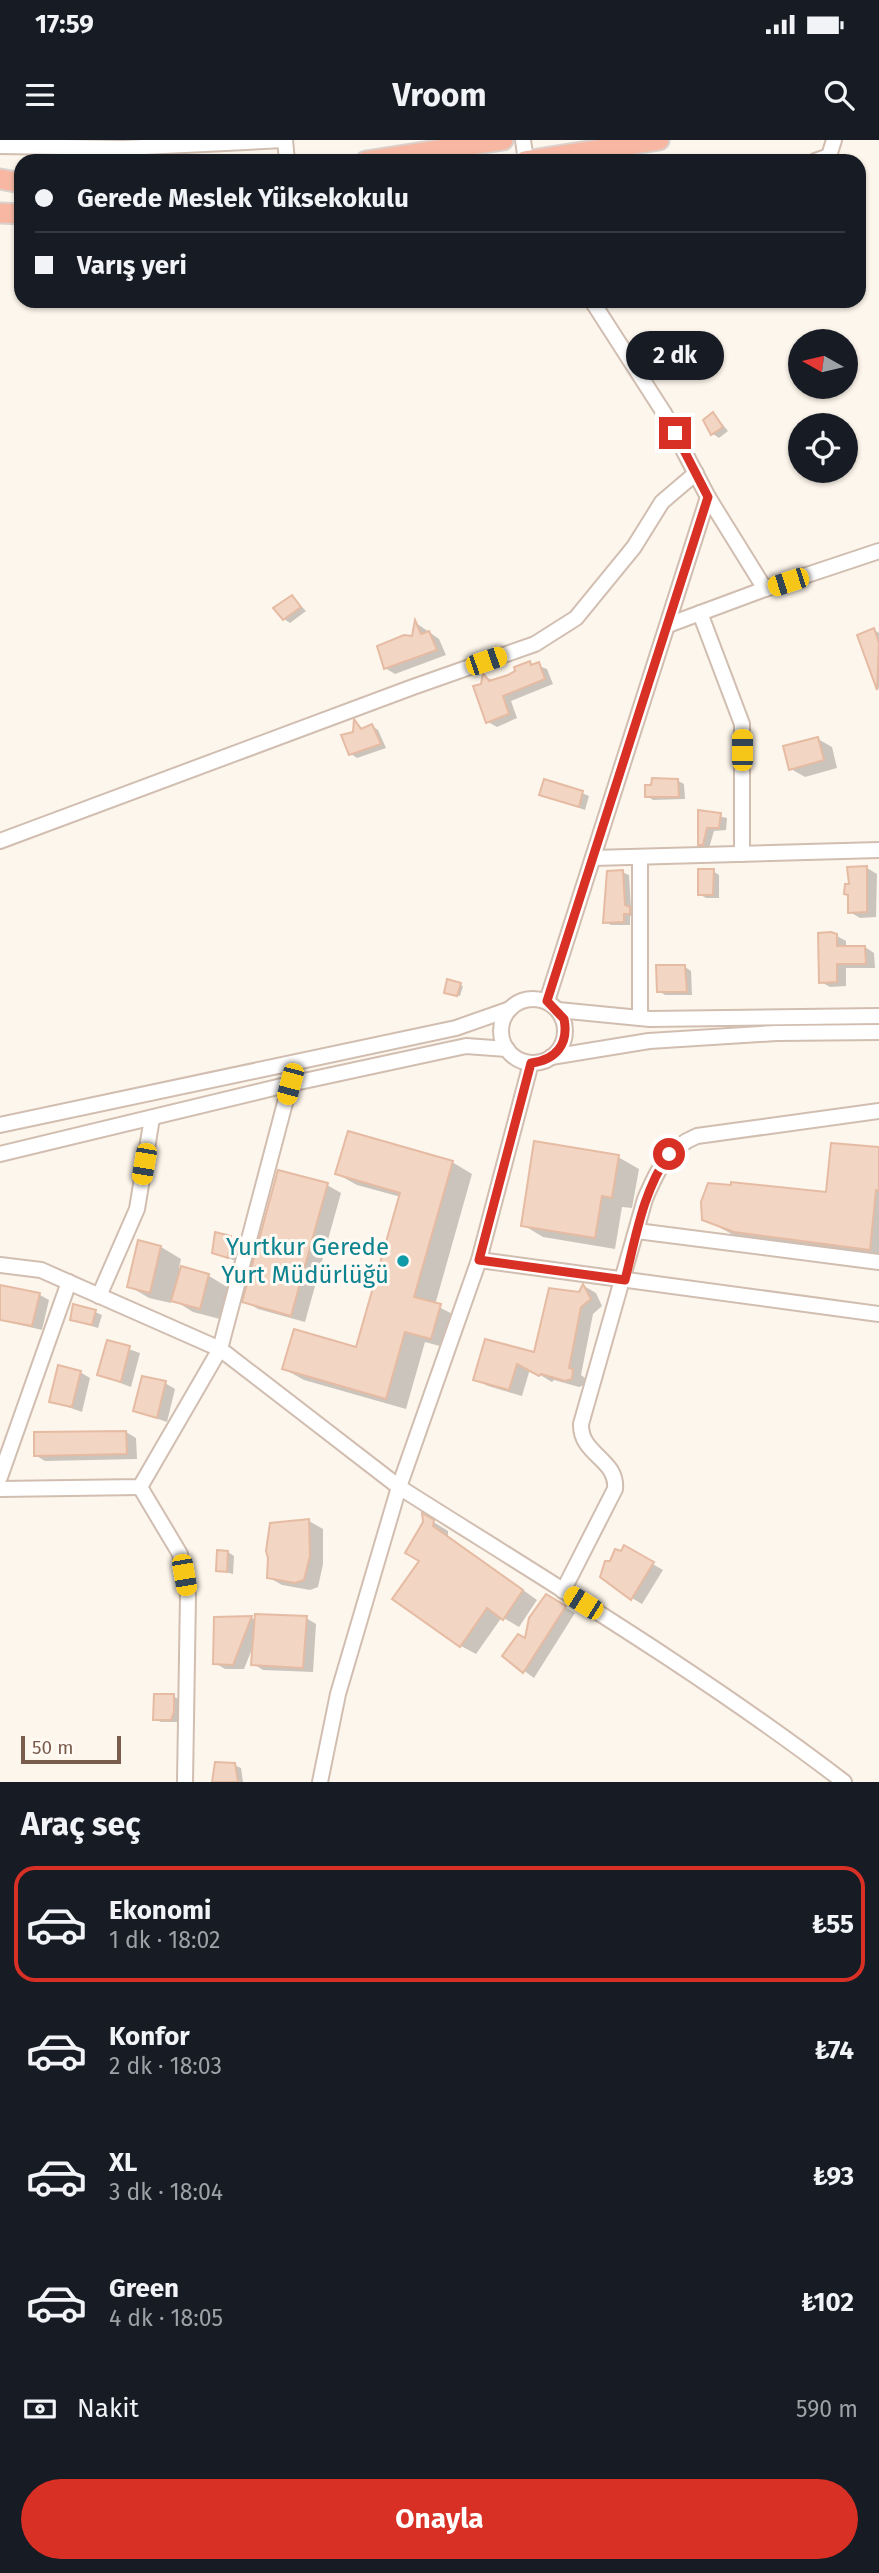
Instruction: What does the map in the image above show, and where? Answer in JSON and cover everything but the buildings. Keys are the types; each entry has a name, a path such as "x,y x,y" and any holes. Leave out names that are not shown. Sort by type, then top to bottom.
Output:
{"highway":[{"path":"393,154 423,146 503,140"},
{"path":"570,154 659,140"}],"street":[{"path":"0,146 285,140"},
{"path":"596,308 664,413 708,497 765,589"},
{"path":"0,841 413,687 535,645 576,618 634,547 662,502 696,473"},
{"path":"551,1058 559,1050 566,1030 553,1006 593,858 708,497"},
{"path":"668,625 879,551"},
{"path":"701,613 743,724 742,854"},
{"path":"593,858 879,850"},
{"path":"640,857 640,1018"},
{"path":"0,1125 456,1028 510,1009 527,999 553,1006 640,1018 879,1016"},
{"path":"507,1049 501,1028 510,1009"},
{"path":"0,1154 290,1084 466,1046 507,1049 522,1061 531,1063 649,1041 776,1033 879,1032"},
{"path":"320,1782 338,1694 399,1487 479,1260 531,1063"},
{"path":"140,1487 220,1349 290,1084"},
{"path":"563,1591 615,1489 613,1471 586,1446 581,1424 656,1172 669,1154 682,1143 697,1136 879,1111"},
{"path":"99,1296 136,1209 152,1118"},
{"path":"637,1231 879,1262"},
{"path":"479,1260 879,1314"},
{"path":"0,1265 41,1270 220,1349 399,1487 784,1736 844,1782"},
{"path":"0,1478 69,1282"},
{"path":"0,1489 140,1487"},
{"path":"140,1487 180,1554 188,1595 185,1782"}],"place":[{"name":"Yurtkur Gerede Yurt Müdürlüğü","path":"403,1261"}],"route":[{"path":"669,1154 656,1172 645,1199 625,1280 479,1260 531,1063 551,1058 564,1041 564,1019 547,1001 708,497 675,433"}]}
